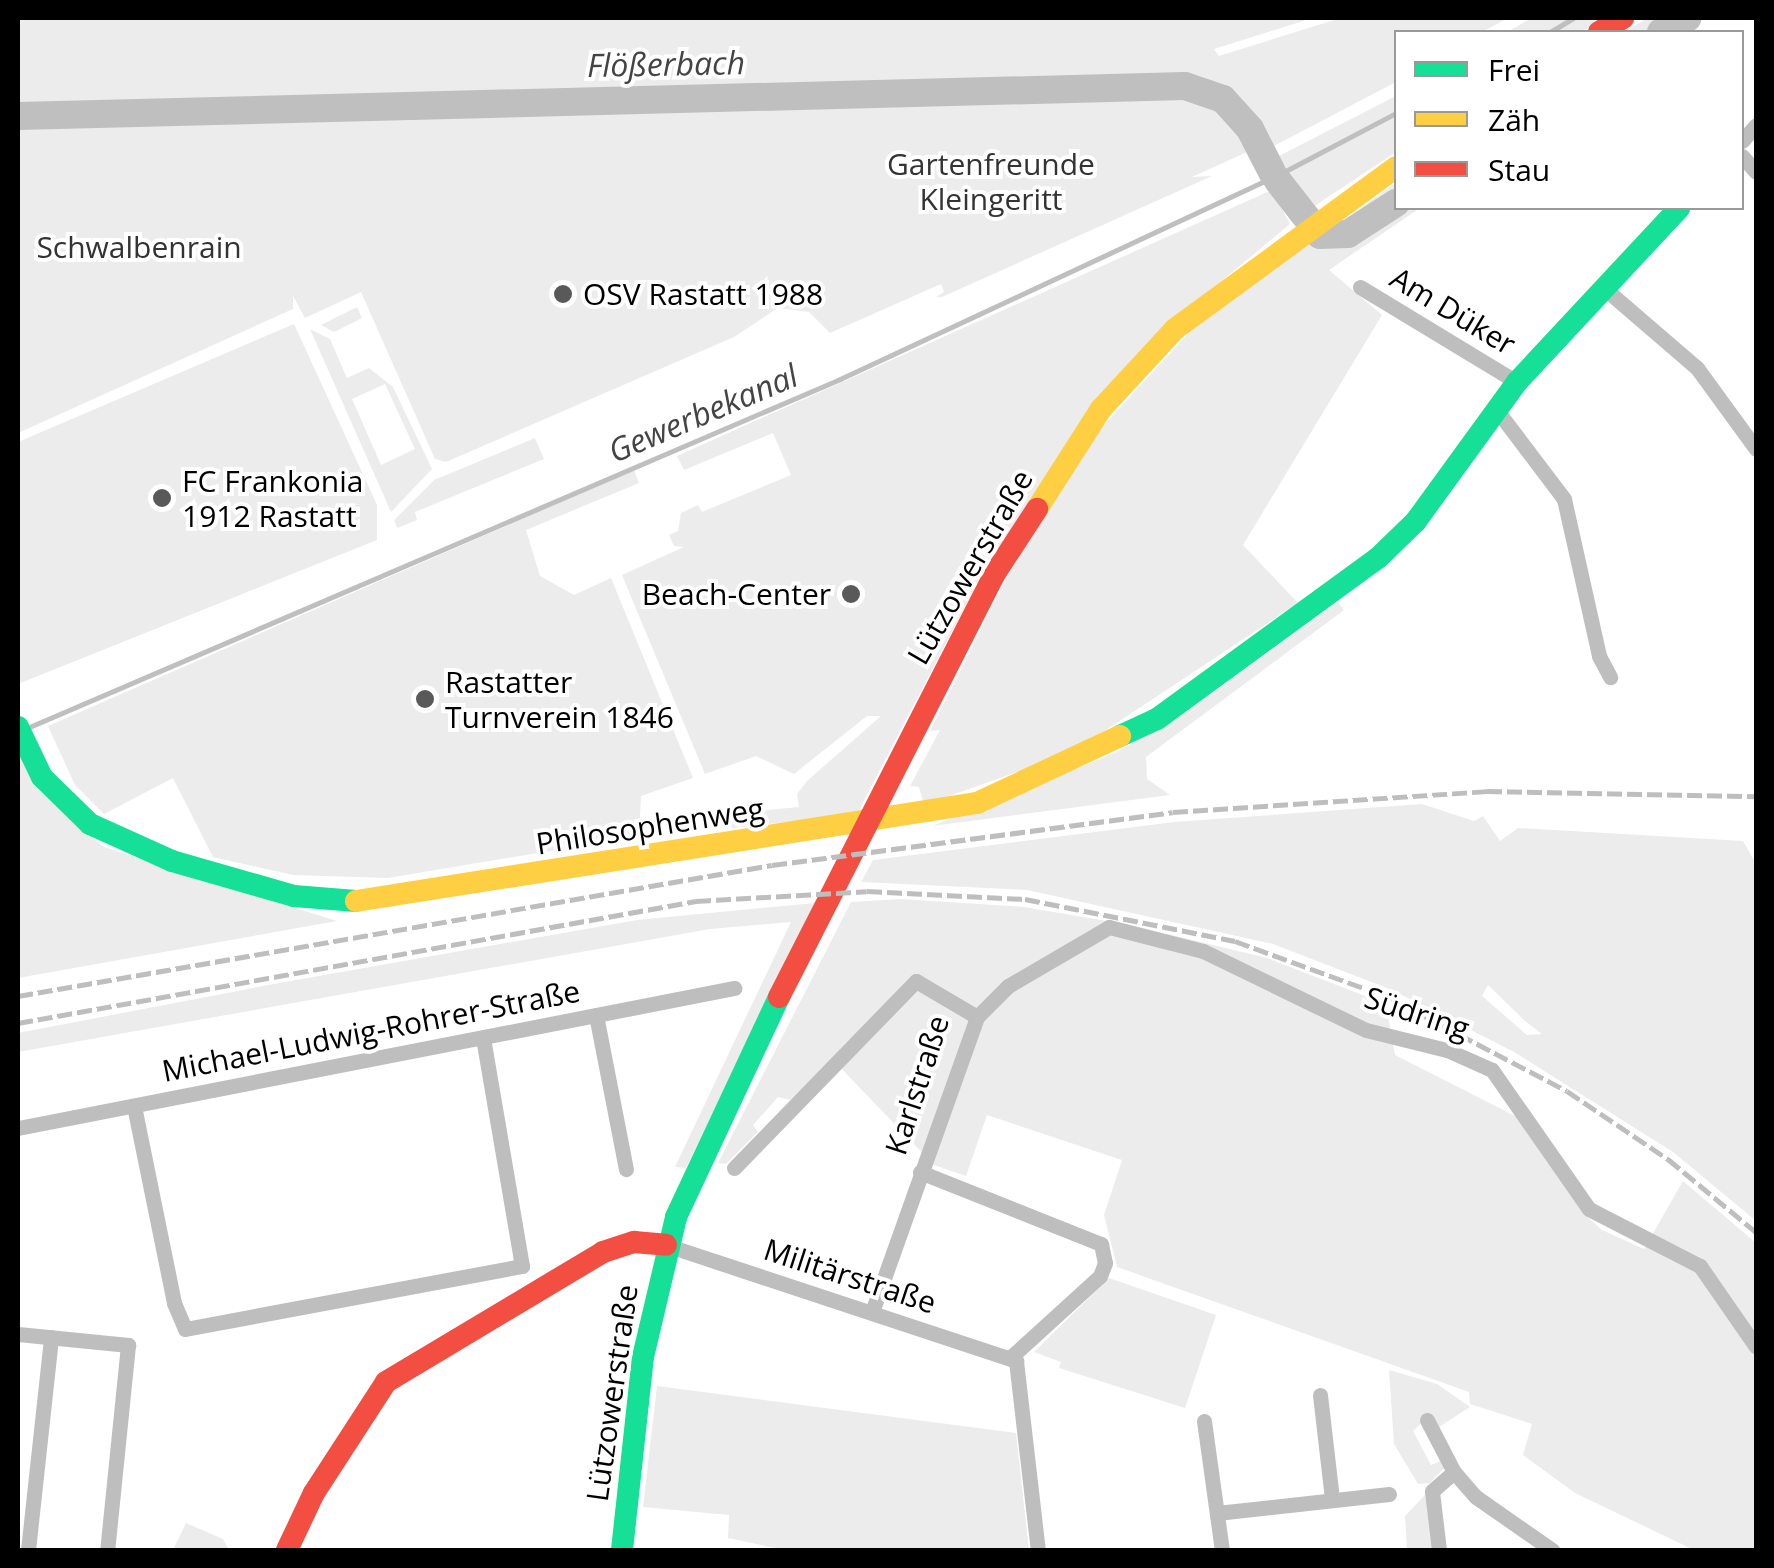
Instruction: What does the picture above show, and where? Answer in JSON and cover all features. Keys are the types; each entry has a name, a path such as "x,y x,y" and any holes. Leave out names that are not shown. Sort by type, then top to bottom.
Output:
{"street":[{"name":"Lützowerstraße","path":"622,1550 643,1357 666,1245 726,1102 1035,504 1101,409 1175,329 1309,227 1394,168"},
{"name":"Philosophenweg","path":"22,736 59,800 90,824 172,861 294,896 386,901 895,821 977,803 1157,719 1288,627 1409,530 1516,382 1677,210"},
{"name":"Am Düker","path":"1360,287 1516,382"},
{"path":"1604,288 1697,368 1756,449"},
{"path":"1496,409 1564,499 1599,656 1610,677"},
{"name":"Südring","path":"977,1017 1029,972 1097,930 1125,928 1203,950 1366,1030 1472,1059 1510,1090 1589,1209 1679,1249 1700,1266 1756,1347"},
{"name":"Karlstraße","path":"734,1168 916,981 977,1017 872,1312"},
{"name":"Michael-Ludwig-Rohrer-Straße","path":"18,1128 734,988"},
{"path":"596,1015 626,1169"},
{"path":"134,1106 174,1304 185,1329 522,1266 483,1038"},
{"path":"920,1172 1094,1237 1104,1269 1013,1360 1038,1550"},
{"path":"288,1550 314,1493 386,1382 603,1252 634,1242 666,1245"},
{"name":"Militärstraße","path":"666,1245 1013,1360"},
{"path":"18,1334 128,1345 107,1550"},
{"path":"28,1550 51,1337"},
{"path":"1320,1395 1332,1498"},
{"path":"1427,1420 1454,1472 1502,1520 1552,1550"},
{"path":"1204,1421 1222,1550"},
{"path":"1439,1550 1432,1490 1454,1472"},
{"path":"1217,1513 1388,1494"}],"green space":[{"path":"18,18 1313,18 1214,49 1219,56 1341,18 1508,18 1486,30 1394,30 1394,83 1268,149 1240,105 1206,85 1173,80 18,111"},
{"path":"1532,18 1604,18 1584,30 1511,30"},
{"path":"1648,18 1701,18 1680,30 1627,30"},
{"path":"1149,90 1218,101 1256,148 1192,177 1212,176 942,297 936,297 944,292 941,284 830,333 809,312 778,308 734,337 446,462 435,459 361,292 305,318 293,296 293,309 18,433 18,120"},
{"path":"1394,97 1394,153 1310,209 1275,158"},
{"path":"1394,184 1394,210 1417,210 1329,270 1382,315 1243,545 1298,603 1097,736 1056,758 924,805 919,787 910,786 940,730 930,731 1007,577 1094,436 1198,323"},
{"path":"1272,190 1290,224 1164,329 985,568 857,814 723,829 715,815 799,807 797,794 807,781 881,716 867,716 794,774 756,756 705,774 622,575 684,547 674,546 669,535 678,531 681,513 698,505 702,512 791,475 773,433 684,470 677,456"},
{"path":"357,307 362,318 334,332 321,325"},
{"path":"294,324 377,505 377,540 18,684 18,442"},
{"path":"310,329 330,339 347,378 369,368 393,387 432,469 391,512","holes":["385,384 415,449 381,465 352,399"]},
{"path":"535,438 544,459 415,512 417,520 397,528 394,520 434,480"},
{"path":"634,470 639,483 526,530 540,576 574,595 611,578 693,778 641,796 639,836 388,878 293,875 213,857 173,778 104,814 75,785 48,726"},
{"path":"1338,602 1344,610 1146,757 1147,779 1170,795 932,826 1115,753 1181,716"},
{"path":"18,746 65,814 104,847 337,921 18,978"},
{"path":"1422,804 1474,821 1483,816 1500,841 1518,828 1743,841 1756,864 1756,1221 1673,1152 1514,1052 1392,990 1273,944 1027,890 861,882 873,860 1174,822","holes":["1488,985 1542,1034 1527,1035 1482,996"]},
{"path":"901,899 1024,907 1130,925 1267,958 1386,1004 1395,1055 1519,1118 1584,1214 1602,1230 1644,1249 1683,1181 1756,1243 1756,1550 1694,1550 1575,1493 1523,1455 1532,1424 1470,1404 1469,1392 1117,1267 1104,1215 1122,1160 987,1115 966,1176 934,1165 834,1061 790,1100 778,1097 753,1125 758,1132 726,1164 718,1163 851,902"},
{"path":"815,903 686,1168 675,1167 791,922 710,929 18,1052 18,1033 279,983 637,920"},
{"path":"1109,1278 1216,1315 1185,1408 1059,1368 1061,1362 1034,1352"},
{"path":"1389,1370 1437,1384 1470,1407 1439,1427 1431,1414 1413,1431 1431,1465 1441,1461 1444,1468 1430,1483 1418,1484 1394,1444"},
{"path":"657,1386 1016,1433 1029,1550 785,1550 728,1538 729,1515 643,1507"},
{"path":"1426,1494 1435,1550 1407,1550 1405,1516"},
{"path":"186,1523 223,1539 229,1550 173,1550"}],"waterway":[{"name":"Gewerbekanal","path":"1553,30 1573,18"},
{"path":"1665,30 1687,18"},
{"name":"Flößerbach","path":"18,116 1185,86 1223,99 1250,129 1273,174"},
{"name":"Gewerbekanal","path":"27,728 840,379 1274,177 1394,114"},
{"path":"1278,181 1320,235 1348,234 1394,204"}],"railway":[{"path":"18,996 772,865 1173,812 1487,791 1756,796"},
{"path":"18,1023 696,901 867,891 1025,899 1235,941 1388,997 1567,1091 1668,1159 1756,1232"}],"traffic: fast":[{"path":"1120,736 1157,719 1378,558 1416,521 1517,382 1677,210"},
{"path":"18,727 42,777 90,824 172,861 294,896 356,901"},
{"path":"622,1550 643,1357 676,1217 779,997"}],"traffic: slow":[{"path":"1037,509 1101,409 1175,329 1394,168"},
{"path":"356,901 977,803 1120,736"}],"traffic: jam":[{"path":"1602,30 1623,18"},
{"path":"779,997 994,575 1037,509"},
{"path":"287,1550 314,1493 386,1382 603,1252 634,1242 666,1245"}],"place":[{"name":"OSV Rastatt 1988","path":"563,294"},
{"name":"FC Frankonia 1912 Rastatt","path":"162,498"},
{"name":"Beach-Center","path":"851,594"},
{"name":"Rastatter Turnverein 1846","path":"425,699"}],"park label":[{"name":"Gartenfreunde Kleingeritt","path":"991,181"},
{"name":"Schwalbenrain","path":"139,247"}]}
